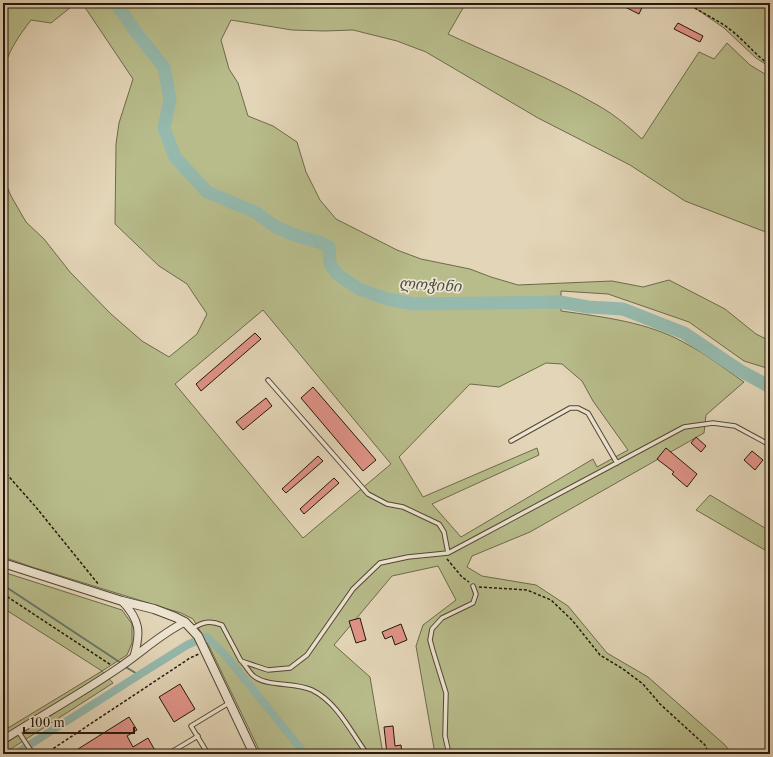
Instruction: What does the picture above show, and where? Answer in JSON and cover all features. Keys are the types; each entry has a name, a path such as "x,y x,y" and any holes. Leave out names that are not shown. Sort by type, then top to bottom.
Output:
{"street":[{"path":"3,563 122,601 154,609 185,622 198,636 254,754"},
{"path":"122,601 131,610 136,620 139,639 134,656"},
{"path":"3,740 117,669 154,643 170,629 185,622"}],"lane":[{"path":"268,380 368,494 387,504 403,508 439,524 444,532 448,553"},
{"path":"511,441 570,408 578,408 588,413 617,463"},
{"path":"241,661 268,670 290,668 307,655 353,589 380,563 408,557 448,553 684,427 713,423 735,426 770,445"},
{"path":"449,754 445,736 446,693 430,640 432,629 442,618 473,603 476,594 474,586"},
{"path":"192,628 202,623 214,622 222,625 241,661 254,676 262,681 311,689 339,713 367,754"},
{"path":"208,754 191,726 230,702"},
{"path":"18,731 33,754"},
{"path":"168,754 198,736"}],"path":[{"path":"686,3 726,27 740,38 760,58 770,65"},
{"path":"3,470 35,506 99,586"},
{"path":"448,553 447,558 462,576 474,586 527,590 551,600 572,620 600,655 623,669 643,684 660,704 705,745 709,754"},
{"path":"3,594 117,669"},
{"path":"45,754 190,658 205,650"}],"green space":[{"path":"3,3 76,3 51,23 31,20 14,45 7,59 3,73"},
{"path":"82,3 466,3 448,34 544,77 581,96 611,113 642,139 699,52 714,59 727,43 750,65 770,77 770,232 763,231 685,201 630,165 538,118 426,52 397,41 353,30 292,30 231,20 221,40 229,69 238,83 248,116 273,126 297,142 306,172 320,200 336,219 397,250 421,259 470,269 518,285 612,281 643,287 669,280 725,309 756,334 770,341 770,369 744,361 689,322 608,294 561,291 561,311 625,321 656,330 693,347 744,382 706,415 704,433 530,532 472,556 467,567 482,576 536,585 568,606 607,653 648,677 725,745 732,754 435,754 416,646 423,625 456,600 438,566 392,576 334,645 370,677 383,754 261,754 209,646 193,619 181,613 3,557 3,177 11,196 26,222 44,239 70,272 111,314 142,341 169,357 197,334 207,314 187,284 159,266 115,224 116,144 119,123 133,79","holes":["263,310 391,464 303,538 175,384","546,363 562,364 582,381 593,401 628,450 597,467 593,459 461,537 432,504 539,455 537,448 423,497 399,457 470,384 499,387"]},
{"path":"688,3 770,3 770,67 756,58 724,28"},
{"path":"710,495 770,531 770,553 696,510"},
{"path":"3,572 122,610 132,624 132,643 127,655 102,671 3,608"},
{"path":"102,671 113,683 3,754 3,731"}],"building":[{"path":"617,3 644,3 639,14"},
{"path":"678,23 703,36 700,42 674,29"},
{"path":"255,333 261,339 201,391 196,384"},
{"path":"313,387 376,460 363,471 301,398"},
{"path":"266,398 272,406 243,430 236,422"},
{"path":"696,437 706,446 701,452 691,443"},
{"path":"666,448 697,474 687,487 672,474 674,472 657,459"},
{"path":"752,451 763,460 755,470 744,460"},
{"path":"318,456 323,461 286,493 282,489"},
{"path":"334,478 339,483 304,514 300,509"},
{"path":"360,618 366,640 356,643 349,621"},
{"path":"401,624 407,640 395,645 392,636 385,639 382,632"},
{"path":"180,684 195,709 174,722 159,697"},
{"path":"129,717 137,730 127,736 133,747 148,738 157,754 81,754 78,749"},
{"path":"393,726 395,746 401,745 402,754 387,754 384,727"}],"waterway":[{"name":"ლოჭინი","path":"116,3 135,31 164,67 170,99 164,128 175,157 207,192 255,212 276,227 329,247 330,264 337,274 359,289 387,299 414,304 560,302 588,307 623,309 684,333 739,370 770,387"},
{"path":"3,585 121,663"},
{"path":"15,754 187,645 205,637 208,638 226,656 305,754"},
{"path":"124,666 139,675"}]}
